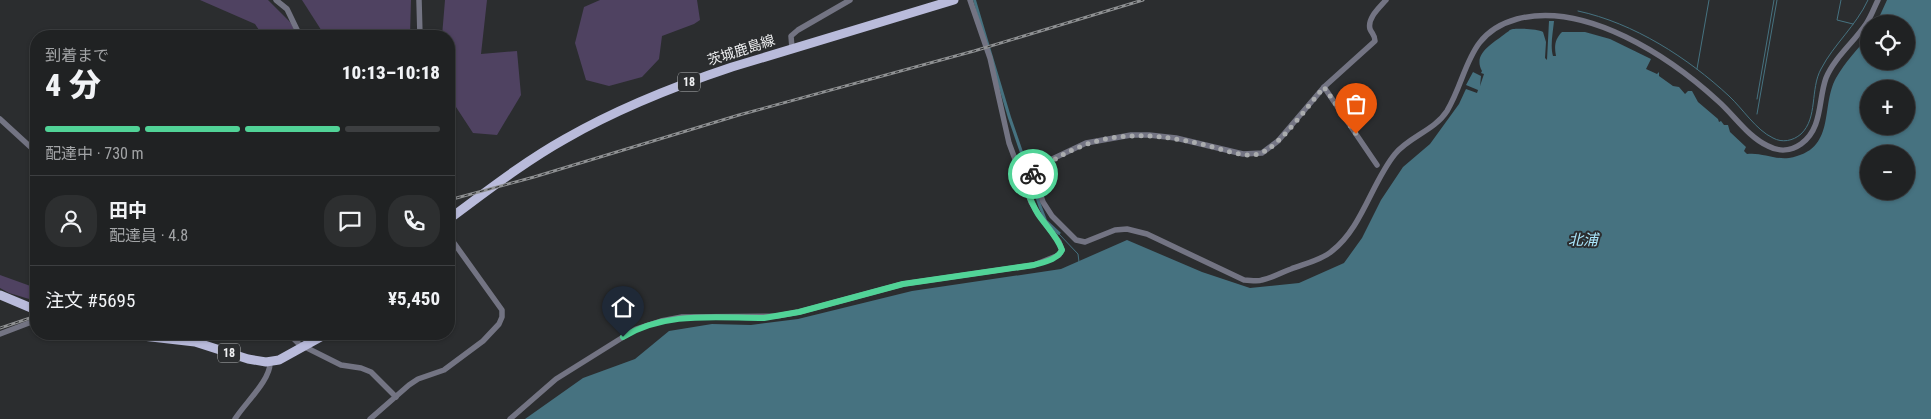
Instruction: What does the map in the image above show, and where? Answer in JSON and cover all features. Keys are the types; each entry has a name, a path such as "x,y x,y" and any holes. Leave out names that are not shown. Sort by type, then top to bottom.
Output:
{"main road":[{"name":"茨城鹿島線","path":"455,215 546,150 604,118 700,77 954,0"},
{"path":"0,295 30,307"},
{"name":"18","path":"178,340 195,342 248,359 270,362"},
{"path":"270,362 279,360 315,340"}],"street":[{"path":"276,0 287,9 297,30"},
{"path":"419,0 420,30"},
{"path":"792,48 791,36 798,30 850,0"},
{"path":"510,419 556,379 636,329 661,321 682,317 764,318 777,316 799,312 903,284 1034,265 1060,255 1062,250 1060,242 1031,202 1009,143 990,58 970,0"},
{"path":"1022,178 1033,173 1048,161 1086,143 1131,135 1176,138 1243,154 1262,153 1278,141 1324,87 1375,40 1375,36 1370,29 1371,19 1386,0"},
{"path":"1033,173 1042,202 1052,216 1076,240 1085,242 1114,230 1127,229 1147,234 1244,280 1261,281 1331,253 1343,241 1395,154 1409,140 1431,128 1446,112 1473,52 1490,33 1503,24 1523,18 1558,17 1596,26 1624,37 1682,70 1728,109 1756,139 1771,148 1783,150 1795,148 1812,133 1829,73 1867,22 1878,0"},
{"path":"1324,87 1377,165"},
{"path":"0,120 30,147"},
{"path":"370,419 409,385 418,379 444,370 474,348 494,330 502,317 502,310 455,244"},
{"path":"0,334 30,323"},
{"path":"296,340 304,346 341,365 362,368 371,372 396,397"},
{"path":"234,419 262,384 270,369 270,362"}],"shaded area":[{"path":"200,0 268,0 291,23 294,30 259,30 255,24"},
{"path":"302,0 411,0 410,30 321,30"},
{"path":"445,0 487,0 481,54 517,51 521,95 497,135 473,133 456,107 455,30 442,30"},
{"path":"600,0 697,0 700,20 662,36 659,59 642,77 609,86 586,80 575,43 584,7"},
{"path":"0,275 30,286 30,299 9,293 0,288"}],"water":[{"path":"973,0 976,0 1011,117 1042,207 1047,220 1061,233 1058,235 1045,221 1039,208 1008,118"},
{"name":"北浦","path":"1887,0 1931,0 1931,419 525,419 583,378 635,359 669,331 712,324 751,325 798,319 912,291 1061,269 1127,240 1202,272 1250,288 1299,283 1344,263 1362,238 1381,200 1403,167 1430,144 1459,104 1466,89 1477,93 1478,90 1466,85 1473,72 1481,76 1480,86 1484,74 1481,73 1480,65 1482,54 1509,30 1528,29 1543,32 1546,42 1545,58 1547,60 1549,21 1554,21 1553,56 1556,56 1556,43 1562,32 1585,32 1610,39 1651,59 1646,69 1657,74 1659,72 1659,76 1673,86 1679,87 1685,94 1688,91 1692,91 1698,102 1719,122 1721,121 1724,125 1728,125 1730,132 1746,147 1744,151 1747,154 1779,158 1789,158 1804,153 1814,146 1821,137 1831,89 1847,61 1860,46 1860,70 1915,70 1915,15 1880,15"}],"waterway":[{"path":"1697,69 1709,0"},
{"path":"1757,99 1774,0"},
{"path":"1757,114 1777,0"},
{"path":"1841,0 1837,20 1853,24"},
{"path":"1578,11 1619,24 1659,44 1696,68 1713,82 1761,130 1776,140 1784,141 1798,136 1806,127 1810,120 1816,85 1821,69 1868,0"},
{"path":"1059,234 1078,254 1079,262"}],"railway":[{"path":"455,198 534,177 739,115 974,51 1143,0"},
{"path":"0,328 30,318"}],"way so far":[{"path":"1033,174 1048,161 1086,143 1131,135 1176,138 1243,154 1253,155 1262,153 1278,141 1324,87 1356,134"}],"route":[{"path":"623,337 636,329 682,317 764,318 777,316 799,312 903,284 1034,265 1050,260 1060,255 1062,250 1060,242 1031,202 1022,178 1033,174"}]}
